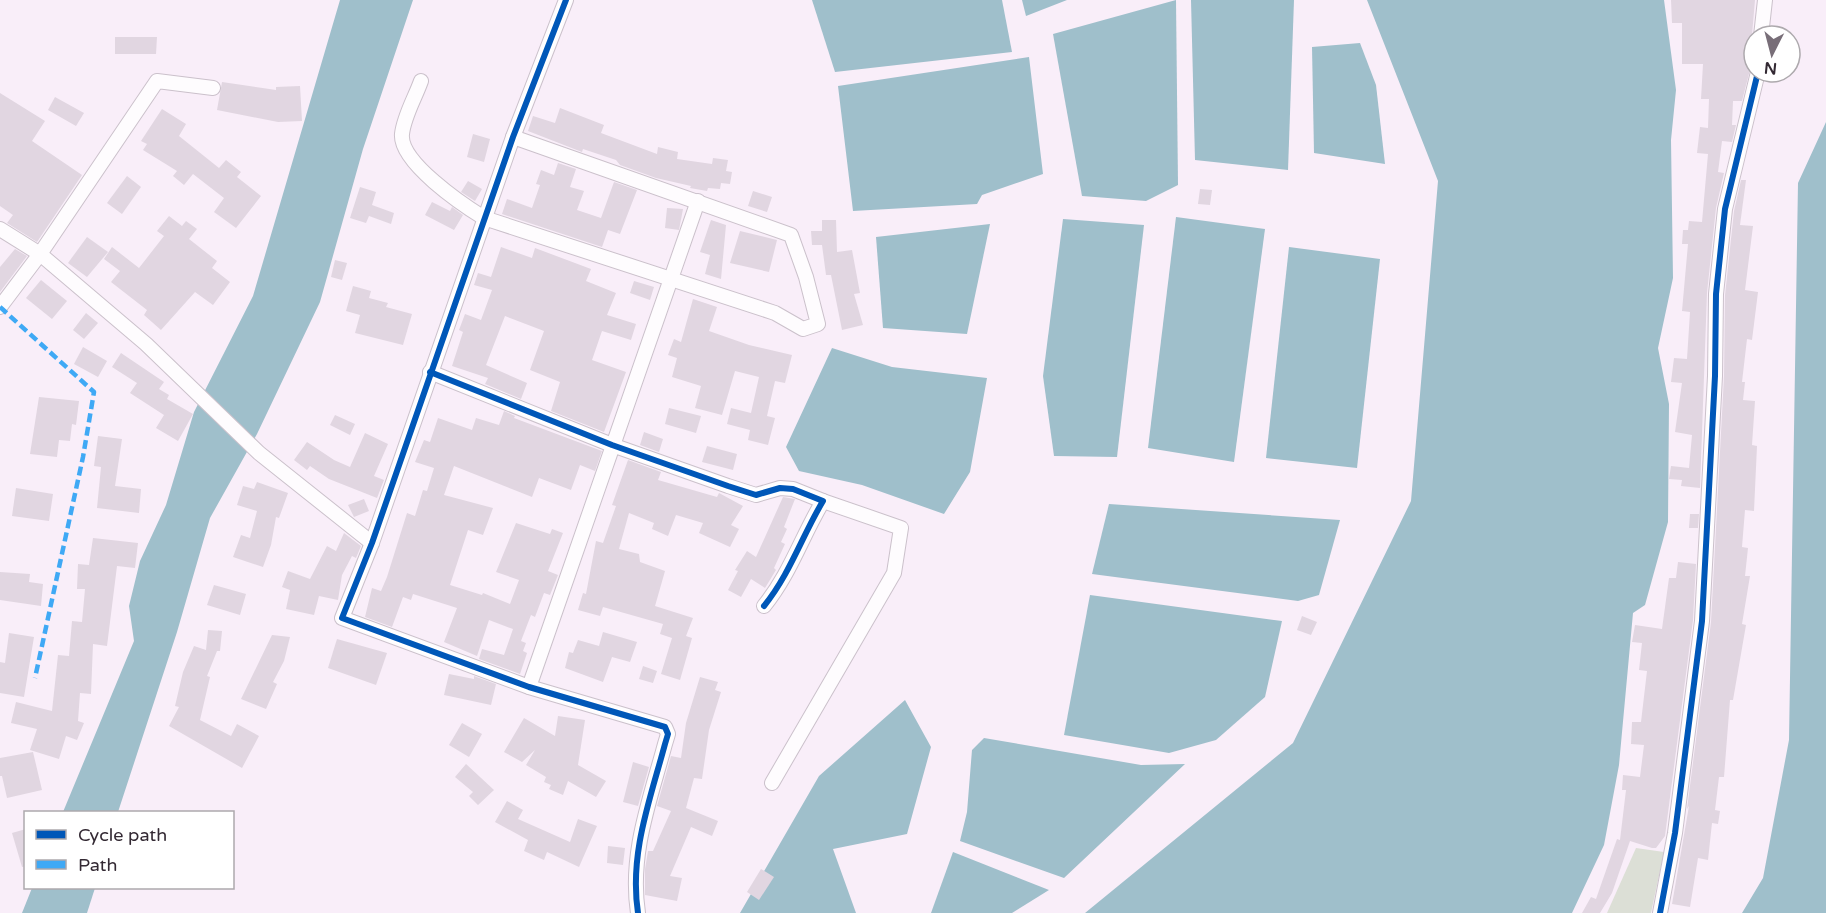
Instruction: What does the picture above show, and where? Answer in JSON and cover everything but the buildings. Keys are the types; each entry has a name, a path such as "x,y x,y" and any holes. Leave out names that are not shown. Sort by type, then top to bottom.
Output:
{"street":[{"path":"566,0 513,137 372,543 342,618 529,687 665,727 668,734 640,836 636,862 634,885 638,913"},
{"path":"1762,24 1765,0"},
{"path":"0,307 40,254 157,81 213,88"},
{"path":"421,81 402,134 406,152 456,200 484,218 775,313 803,329 818,324 806,277 791,235 513,137"},
{"path":"1660,913 1675,833 1702,621 1715,376 1716,294 1725,208 1755,84"},
{"path":"529,687 698,201"},
{"path":"0,229 40,254 146,344 259,453 372,543"},
{"path":"430,372 612,445 756,495 780,488 793,489 902,528 894,573 772,783"},
{"path":"764,606 780,586 804,533 823,501"}],"shaded area":[{"path":"1636,848 1664,852 1651,913 1607,913"}],"water":[{"path":"340,0 413,0 363,149 320,302 257,434 210,518 177,632 118,811 63,811 134,641 129,606 140,561 166,505 194,412 253,296"},
{"path":"812,0 1002,0 1012,52 835,72"},
{"path":"1022,0 1067,0 1026,16"},
{"path":"1176,0 1178,185 1146,201 1082,196 1053,34"},
{"path":"1191,0 1294,0 1288,170 1195,160"},
{"path":"1367,0 1664,0 1676,90 1671,140 1673,278 1658,348 1669,404 1668,522 1645,605 1633,613 1619,765 1604,845 1572,913 1085,913 1293,743 1411,501 1438,181"},
{"path":"1360,43 1376,85 1385,164 1314,153 1312,47"},
{"path":"1029,57 1043,174 982,195 977,204 853,211 838,86"},
{"path":"1826,122 1826,913 1742,913 1763,878 1789,740 1798,183"},
{"path":"1176,217 1265,229 1234,462 1148,448"},
{"path":"1063,219 1144,225 1117,457 1054,456 1043,376"},
{"path":"990,224 967,334 883,328 876,237"},
{"path":"1289,247 1380,259 1357,468 1266,458"},
{"path":"832,348 892,367 987,378 970,472 944,514 862,485 799,471 786,447"},
{"path":"1109,504 1340,520 1319,595 1298,601 1092,574"},
{"path":"1090,595 1282,621 1265,697 1216,740 1169,753 1064,735"},
{"path":"905,700 931,747 907,834 833,849 856,913 740,913 819,776"},
{"path":"984,738 1141,765 1185,764 1064,878 960,841 967,812 972,750"},
{"path":"953,852 1049,890 1012,913 931,913"},
{"path":"32,889 95,889 87,913 22,913"}],"marked path":[{"path":"0,307 94,392 83,457 35,678"}],"cycle path":[{"path":"566,0 513,137 372,543 342,618 529,687 665,727 668,734 642,827 636,870 638,913"},
{"path":"1660,913 1675,833 1702,621 1715,376 1716,294 1725,209 1755,84"},
{"path":"430,372 612,445 728,486 756,495 780,488 793,489 823,501 789,568 764,606"}]}
